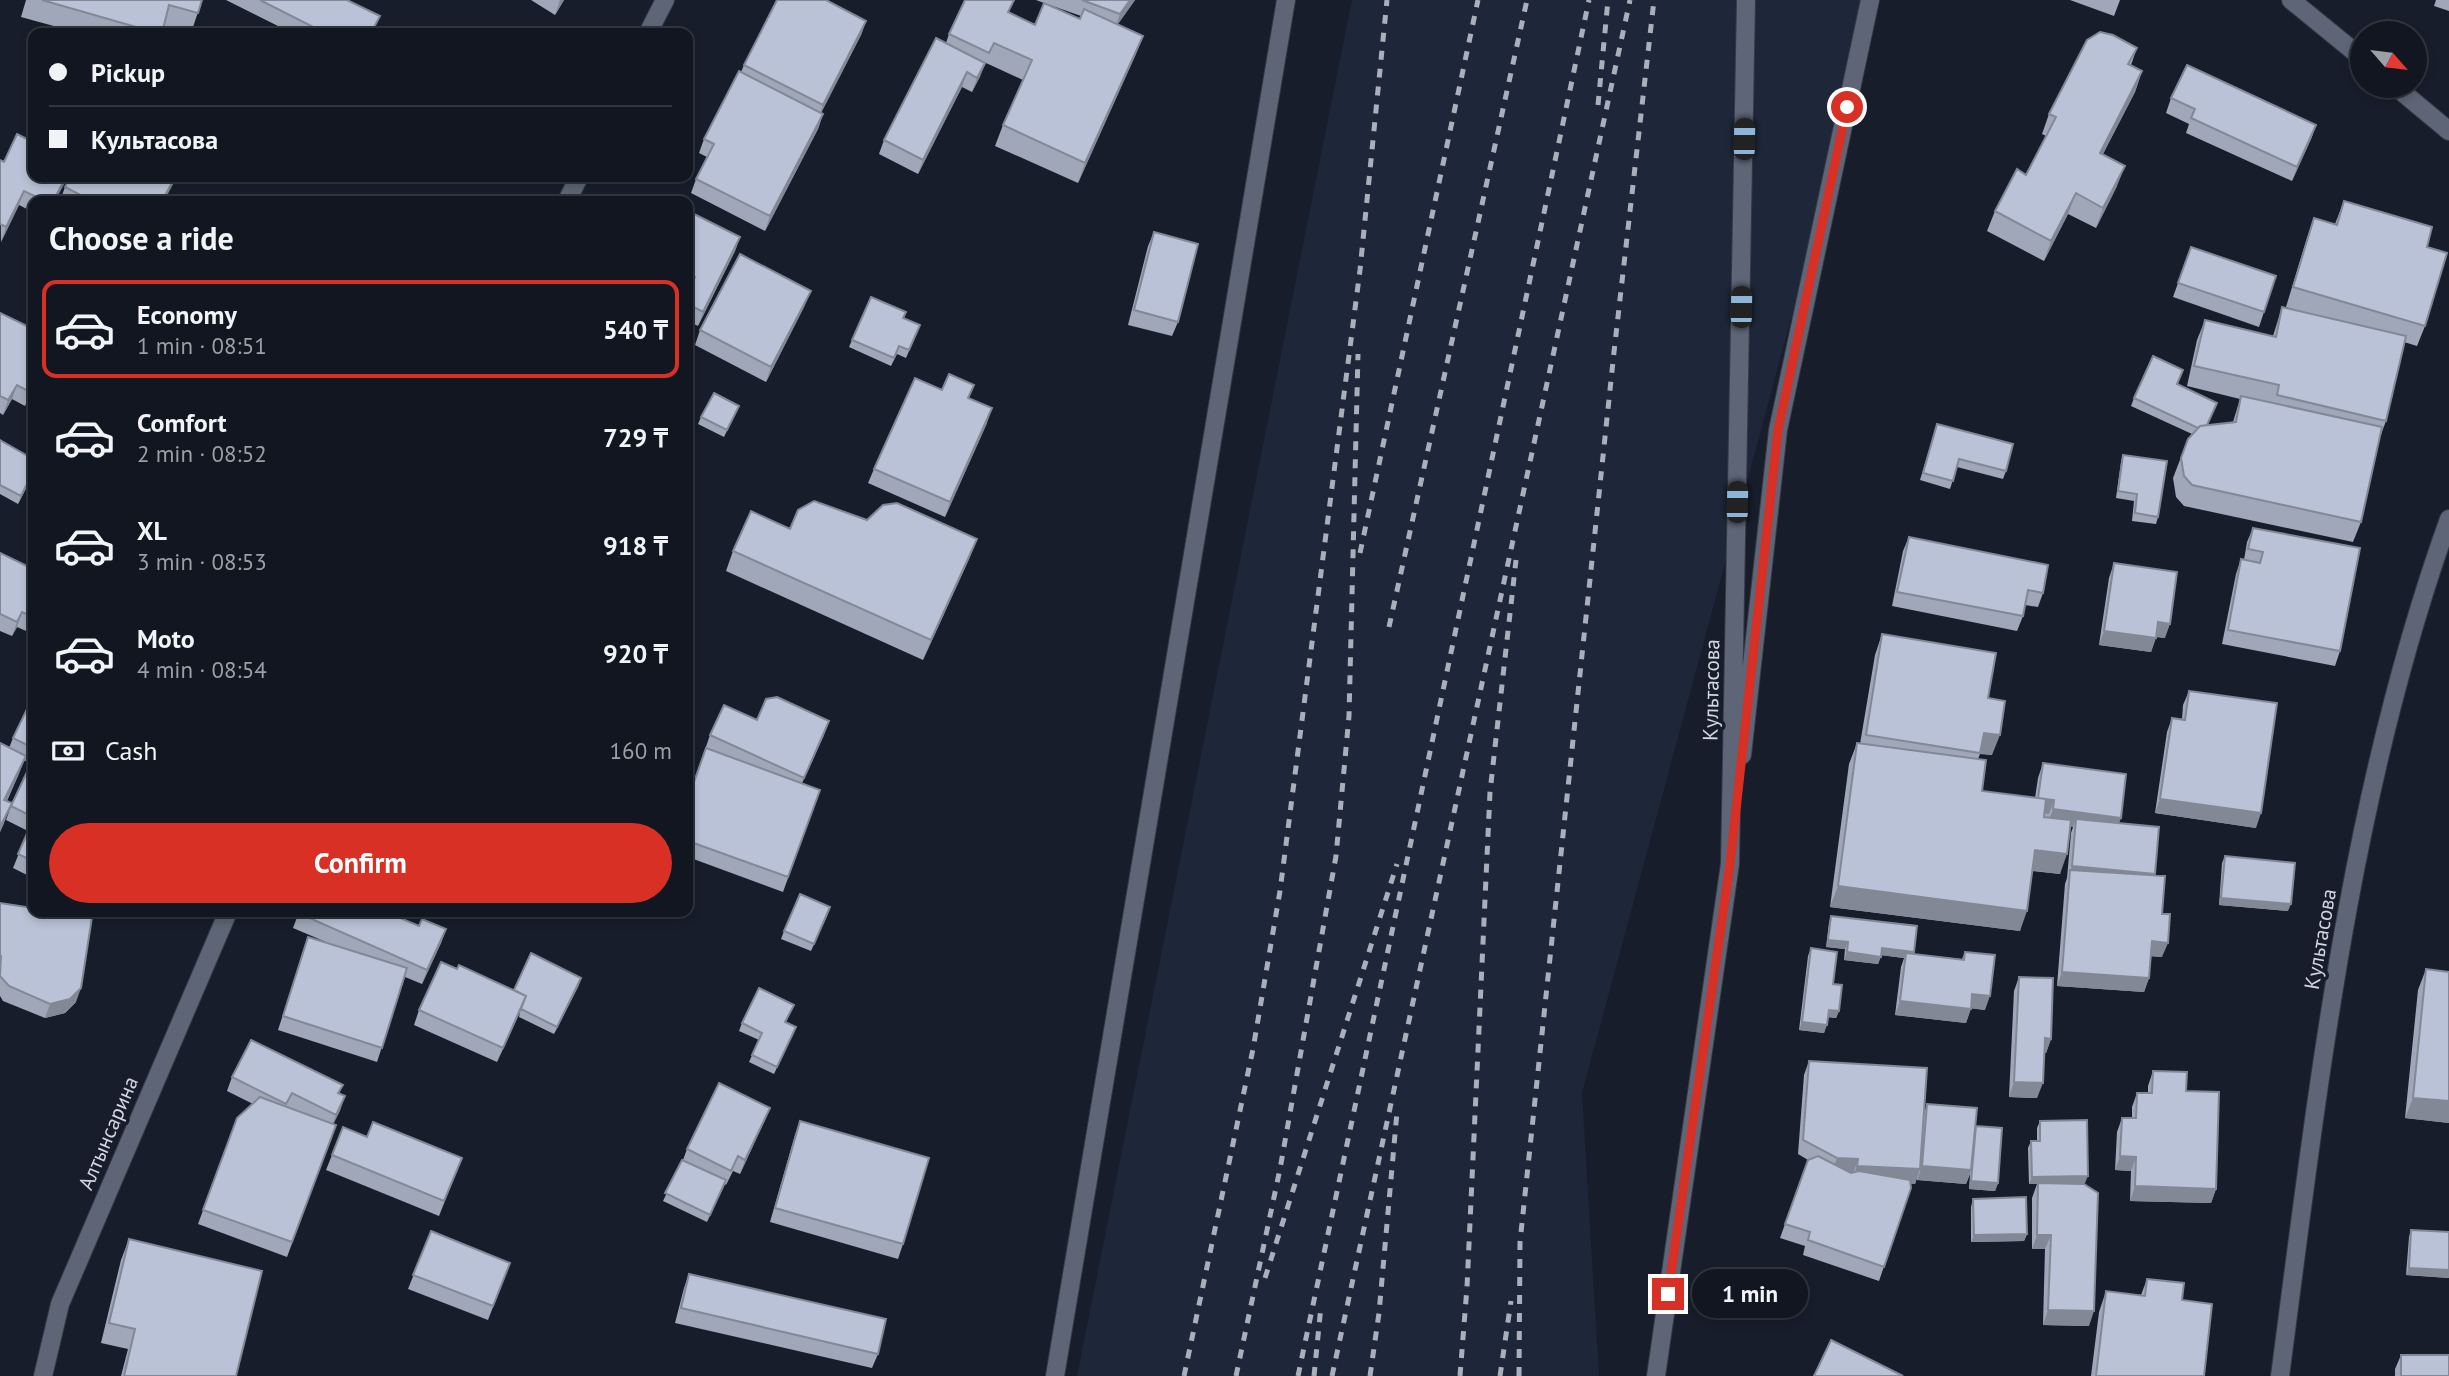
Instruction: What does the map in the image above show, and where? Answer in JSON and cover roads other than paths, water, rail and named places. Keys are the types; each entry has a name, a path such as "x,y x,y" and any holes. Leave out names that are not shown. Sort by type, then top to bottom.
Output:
{"street":[{"path":"651,28 665,0"},
{"path":"1055,1376 1286,0"},
{"name":"Культасова","path":"1656,1376 1730,864 1746,0"},
{"path":"1730,864 1778,430 1870,0"},
{"path":"2291,0 2350,48"},
{"path":"2409,98 2449,131"},
{"name":"Культасова","path":"2280,1376 2344,928 2384,733 2449,520"},
{"name":"Алтынсарина","path":"43,1376 60,1304 226,917"}],"railway":[{"path":"1184,1376 1253,1049 1280,891 1360,270 1387,0"},
{"path":"1360,553 1478,0"},
{"path":"1389,627 1527,0"},
{"path":"1298,1376 1589,0"},
{"path":"1598,105 1608,0"},
{"path":"1332,1376 1630,0"},
{"path":"1519,1376 1520,1242 1654,0"},
{"path":"1236,1376 1280,1169 1336,856 1349,716 1358,354"},
{"path":"1460,1376 1467,1287 1490,792 1516,560"},
{"path":"1265,1278 1397,864"},
{"path":"1370,1376 1379,1313 1397,1112"},
{"path":"1500,1376 1511,1301"},
{"path":"1314,1376 1321,1306"}]}
